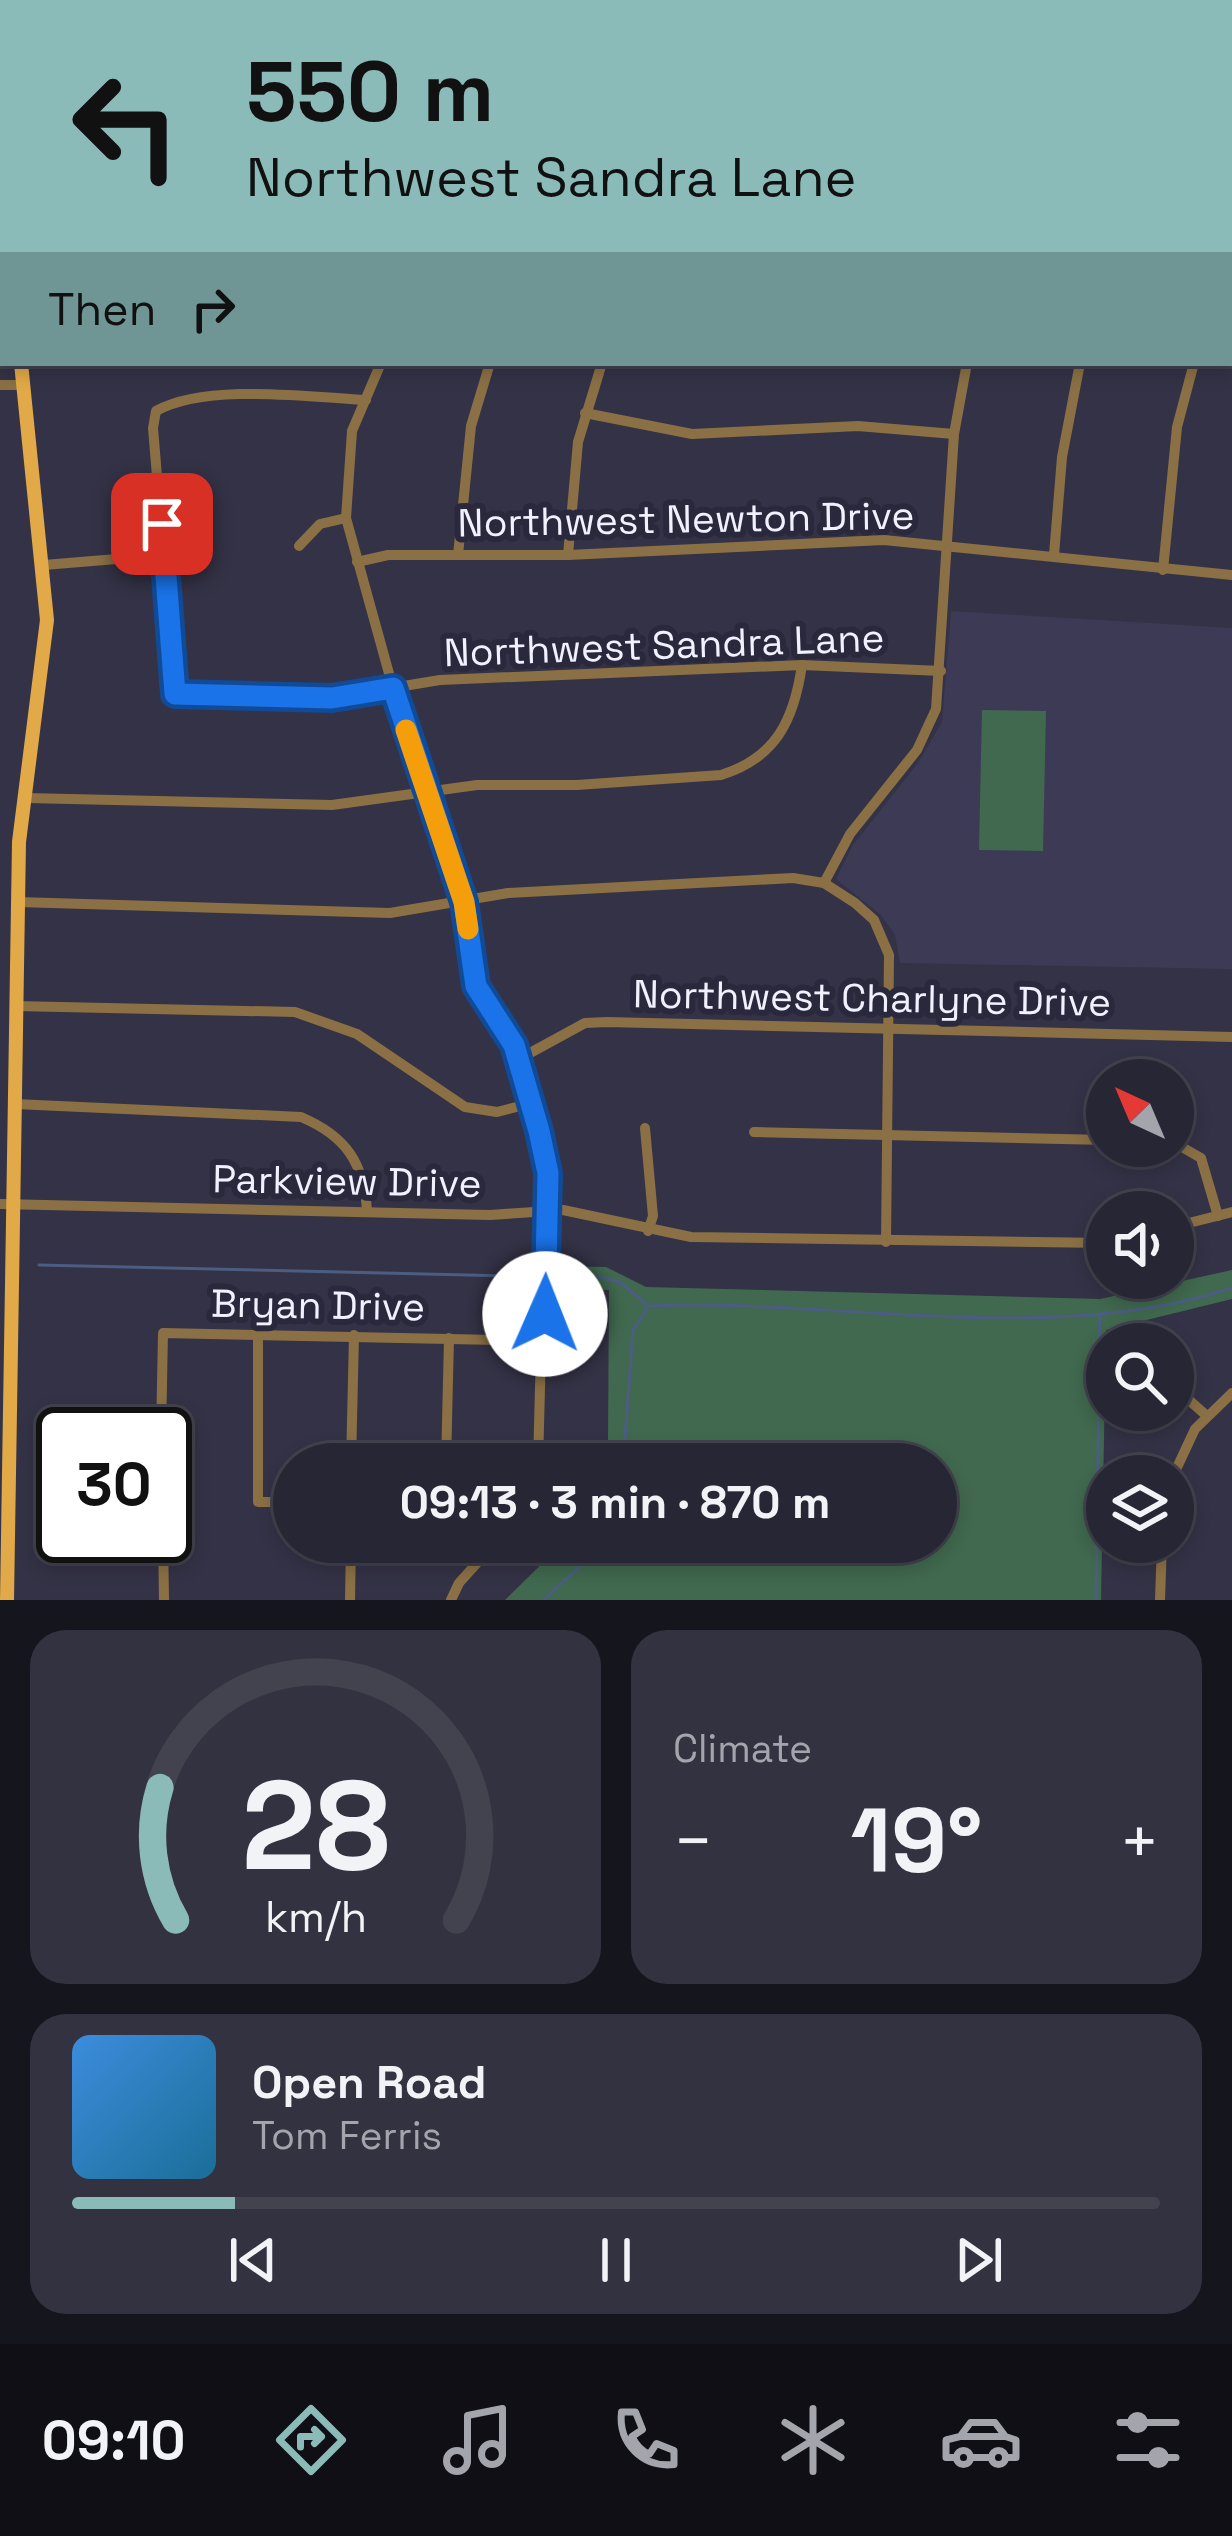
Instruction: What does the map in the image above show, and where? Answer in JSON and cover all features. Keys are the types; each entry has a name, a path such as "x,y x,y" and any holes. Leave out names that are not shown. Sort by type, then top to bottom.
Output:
{"main road":[{"path":"7,1600 4,1370 7,1204 15,1104 16,902 46,665 44,566 21,366"}],"street":[{"path":"380,366 346,464 346,518 393,688 464,902 476,986 519,1059 548,1173 539,1443"},
{"path":"458,555 471,426 489,366"},
{"path":"568,555 572,489 586,413 601,366"},
{"path":"824,884 850,833 928,730 941,671 954,434 967,366"},
{"path":"1054,555 1062,457 1079,366"},
{"path":"1163,570 1177,427 1193,366"},
{"path":"0,386 22,385"},
{"path":"44,566 165,554 153,418 173,402 366,400"},
{"path":"586,413 692,434 858,426 954,434"},
{"path":"299,546 320,524 346,518"},
{"name":"Northwest Newton Drive","path":"356,562 388,554 568,555 838,540 947,544 1232,575"},
{"name":"Northwest Sandra Lane","path":"165,554 175,694 332,698 440,680 802,665 941,671"},
{"path":"26,798 332,805 426,791 679,780 743,769 777,742 791,716 802,665"},
{"path":"16,902 390,914 508,893 612,891 758,877 824,884 855,903 884,936 892,980 886,1241"},
{"path":"15,1006 295,1012 357,1034 465,1107 497,1112 532,1103"},
{"name":"Northwest Charlyne Drive","path":"519,1059 585,1022 1232,1037"},
{"path":"15,1104 301,1117 335,1136 357,1159 367,1211"},
{"path":"645,1128 653,1216 648,1231"},
{"path":"754,1132 1086,1140"},
{"path":"1194,1154 1201,1158 1218,1216"},
{"name":"Parkview Drive","path":"7,1204 580,1212 671,1236 1086,1244"},
{"path":"1194,1222 1232,1212"},
{"name":"Bryan Drive","path":"162,1407 163,1333 544,1341"},
{"path":"258,1334 258,1502 273,1502"},
{"path":"351,1443 354,1335"},
{"path":"446,1443 449,1338"},
{"path":"1185,1455 1207,1416 1232,1393"},
{"path":"1194,1405 1207,1416"},
{"path":"163,1563 164,1600"},
{"path":"350,1563 350,1600"},
{"path":"451,1600 480,1563"},
{"path":"1160,1600 1161,1563"}],"shaded area":[{"path":"951,611 1232,628 1232,969 900,963 895,935 881,915 836,879 853,845 918,763 942,722"}],"green space":[{"path":"982,710 1046,711 1043,851 979,850"},
{"path":"552,1266 606,1267 646,1287 1194,1299 1194,1278 1232,1270 1232,1299 1134,1323 1086,1323 1086,1431 1104,1431 1104,1455 1086,1455 1086,1563 1102,1563 1101,1600 505,1600 543,1563 957,1563 957,1443 608,1443 609,1290 552,1289"}],"waterway":[{"path":"39,1265 602,1278 620,1282 646,1304"},
{"path":"625,1443 633,1330 649,1306 1018,1318 1163,1306 1232,1288"},
{"path":"1096,1600 1100,1314"},
{"path":"543,1600 584,1563"}],"slow traffic":[{"path":"406,730 464,902 468,929"}],"route":[{"path":"162,524 175,694 182,698 332,698 393,688 464,902 476,986 514,1045 539,1131 548,1173 545,1314"}]}
